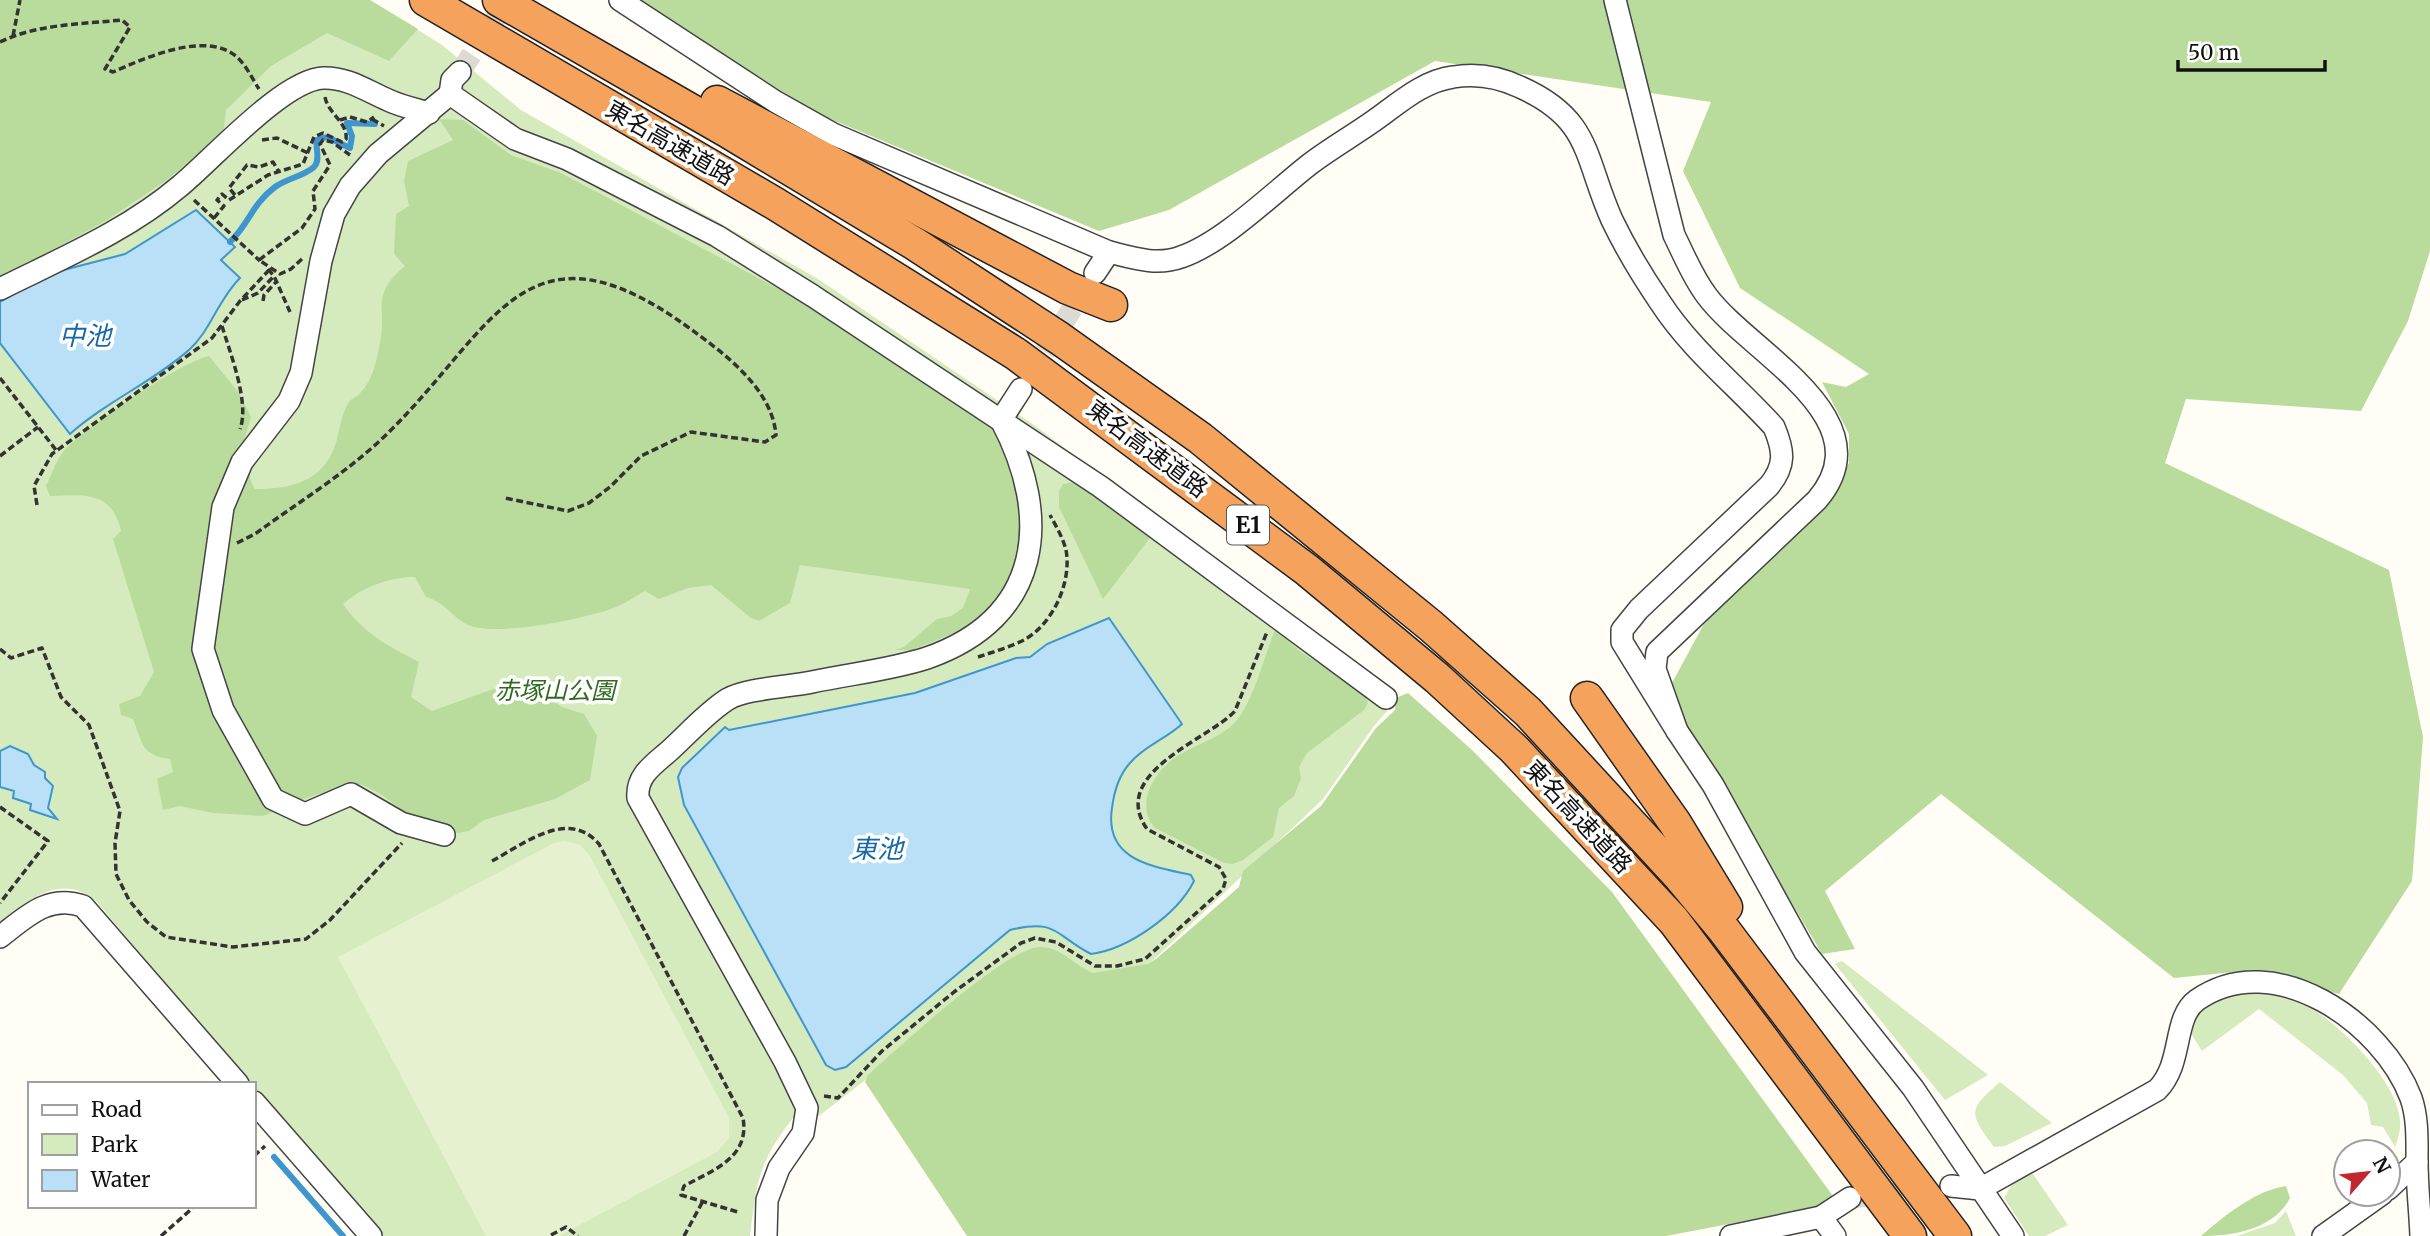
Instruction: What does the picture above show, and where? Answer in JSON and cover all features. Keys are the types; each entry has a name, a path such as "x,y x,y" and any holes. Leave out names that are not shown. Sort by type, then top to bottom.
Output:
{"highway":[{"name":"東名高速道路","path":"426,0 774,203 957,315 1096,410 1307,570 1437,678 1514,749 1601,839 1674,922 1902,1228"},
{"name":"東名高速道路","path":"512,8 727,131 915,244 1059,338 1200,438 1431,626 1528,712 1680,877 1955,1236"},
{"path":"512,8 594,41 671,78 1069,288 1111,305"},
{"path":"1587,698 1675,823 1803,1036"}],"street":[{"path":"620,0 776,102 833,134 1109,252 1163,262 1198,249 1311,163 1413,93 1434,82 1475,75 1505,80 1540,95 1561,110 1583,141 1612,220 1658,300 1679,330 1774,427 1782,444 1784,462 1769,486 1639,609 1622,630 1622,642 1713,785 1805,952 1913,1087 2013,1236"},
{"path":"1615,0 1674,235 1689,266 1707,296 1724,315 1815,398 1837,442 1837,466 1824,492 1657,652 1655,669 1677,731"},
{"path":"444,835 401,823 351,794 305,814 273,799 223,710 203,649 223,507 247,456 289,401 301,373 321,261 334,214 350,186 378,154 450,94 452,80 460,72"},
{"path":"0,289 124,226 179,187 292,89 324,78 359,86 390,102 429,113"},
{"path":"450,94 515,139 567,159 717,236 1101,487 1386,698"},
{"path":"1095,273 1109,252"},
{"path":"1001,420 1021,389"},
{"path":"766,1236 767,1200 779,1168 803,1133 807,1108 785,1062 638,798 637,789 648,769 728,699 926,658 974,634 1005,608 1027,567 1031,529 1027,482 1019,453 1001,420"},
{"path":"0,937 41,906 70,901 83,906 236,1082"},
{"path":"1951,1186 1980,1189 2157,1090 2169,1078 2185,1014 2194,1002 2233,984 2260,982 2320,999 2351,1019 2379,1046 2403,1078 2412,1101 2421,1236"},
{"path":"256,1104 371,1236"},
{"path":"2402,1176 2417,1163"},
{"path":"1731,1236 1821,1217 1850,1198"},
{"path":"2323,1236 2362,1208"},
{"path":"1821,1217 1835,1236"}],"path":[{"path":"13,36 20,0"},
{"path":"0,42 13,36 71,24 122,20 130,27 106,69 113,72 164,50 215,47 237,57 271,105"},
{"path":"214,219 224,206 216,200 222,194 229,200 279,172 303,164 314,137 318,134 331,136 342,142 346,139 347,134 340,120 325,102 324,78"},
{"path":"340,120 351,117 367,122 390,102"},
{"path":"372,119 387,128 382,131"},
{"path":"232,140 252,144 277,138 308,153"},
{"path":"259,260 302,228 315,209 313,191 330,164 320,144 323,140 359,156"},
{"path":"235,195 229,188 247,165 259,167 273,162 279,172"},
{"path":"179,187 269,270 277,281 293,319"},
{"path":"259,260 280,274 291,270 301,259 321,261"},
{"path":"37,505 34,486 41,469 56,450 190,356 222,326 240,301 269,270"},
{"path":"240,301 253,297 274,276"},
{"path":"216,553 255,534 357,461 391,430 475,333 510,300 557,279 588,277 626,290 670,313 718,348 757,388 775,424 776,435 765,442 691,432 641,456 610,487 589,503 568,512 505,498"},
{"path":"263,301 264,295 277,281"},
{"path":"222,326 236,372 244,418 235,442 247,456"},
{"path":"0,378 56,450"},
{"path":"0,456 38,428"},
{"path":"974,659 1026,639 1037,630 1059,598 1066,581 1066,550 1050,514"},
{"path":"819,1094 838,1098 882,1051 954,992 1021,943 1035,939 1056,942 1095,966 1126,964 1145,958 1223,889 1226,879 1219,867 1147,829 1140,820 1139,799 1156,767 1166,757 1226,721 1235,711 1275,614"},
{"path":"0,649 11,658 42,648 61,697 89,725 120,811 115,843 116,874 128,900 147,922 166,937 233,947 278,945 306,939 330,919 387,855 420,828"},
{"path":"0,807 48,841 0,903"},
{"path":"492,861 559,828 582,830 603,849 743,1118 743,1138 737,1153 725,1164 684,1186 681,1195 738,1212"},
{"path":"684,1236 703,1201"},
{"path":"161,1236 193,1208"},
{"path":"551,1235 566,1227 578,1236"}],"green space":[{"name":"赤塚山公園","path":"0,0 370,0 442,45 521,110 818,279 1037,427 1395,702 1374,726 1323,799 1148,965 873,1074 819,1116 793,1118 772,1148 761,1173 750,1236 383,1236 256,1090 256,1082 248,1082 96,901 83,893 58,889 46,892 22,905 0,923"},
{"path":"0,0 370,0 418,29 389,61 327,33 271,66 226,110 223,136 164,182 104,222 0,278"},
{"path":"638,0 2430,0 2430,251 2408,321 2361,411 2186,399 2165,463 2389,570 2423,737 2412,881 2339,994 2253,970 2174,978 1941,794 1825,891 1855,949 1822,954 1667,692 1704,624 1820,508 1849,463 1849,434 1822,382 1846,387 1869,374 1740,288 1683,171 1711,102 1435,61 1169,210 1099,231 816,113"},
{"path":"439,119 463,120 511,155 561,173 813,307 993,426 1021,483 1020,572 977,624 912,650 895,650 904,647 937,619 951,616 963,608 970,589 800,565 790,603 759,621 751,618 711,585 688,588 659,599 645,591 598,613 537,626 495,629 478,628 461,621 438,602 426,597 415,577 386,581 368,588 343,604 368,631 419,662 411,697 432,711 510,683 528,685 562,707 584,714 597,736 590,780 555,799 484,820 469,831 458,833 409,815 379,793 360,784 315,795 263,816 213,813 180,806 163,810 157,779 173,772 170,759 153,755 144,747 133,719 121,715 119,704 140,696 154,672 113,539 121,531 117,518 103,502 85,496 50,496 46,486 63,452 90,428 155,383 209,356 239,393 251,417 242,448 255,489 289,486 318,472 332,453 346,408 365,387 371,375 382,331 384,294 387,285 405,266 394,254 396,214 409,206 404,181 408,161 453,140"},
{"path":"1077,482 1150,538 1103,599 1059,507 1059,491 1063,484"},
{"path":"1275,630 1302,653 1364,691 1368,703 1364,710 1307,753 1299,767 1301,778 1294,796 1279,808 1273,837 1243,860 1233,864 1224,863 1155,828 1146,809 1149,789 1154,779 1177,756 1227,729 1240,716 1255,685"},
{"path":"1408,693 1472,750 1612,892 1838,1203 1666,1236 967,1236 865,1082 868,1075 953,1001 1004,963 1026,951 1041,947 1055,950 1093,973 1148,964 1156,959 1239,887 1243,871 1321,806 1376,728 1395,710 1396,698"},
{"path":"565,841 580,845 590,856 729,1118 729,1138 717,1152 559,1236 486,1236 338,957 554,843"},
{"path":"1842,961 1988,1075 1945,1100 1835,964"},
{"path":"2250,989 2283,995 2302,1002 2331,1023 2363,1053 2389,1088 2397,1105 2400,1124 2398,1138 2390,1138 2383,1127 2371,1125 2367,1103 2343,1075 2259,1009 2202,1051 2190,1032 2193,1021 2204,1006 2229,994"},
{"path":"2000,1082 2052,1123 2005,1146 1994,1147 1979,1126 1975,1112 1982,1099"},
{"path":"2031,1171 2068,1225 2045,1236 2029,1236 2004,1198 2014,1181"},
{"path":"2286,1186 2290,1198 2283,1209 2263,1224 2226,1235 2201,1236 2251,1199"},
{"path":"2286,1211 2296,1236 2237,1236 2275,1223"}],"water":[{"name":"中池","path":"196,210 235,247 221,260 240,278 190,349 70,434 0,343 0,302 52,273 125,254"},
{"name":"東池","path":"1109,618 1182,724 1142,752 1126,768 1114,796 1111,825 1115,839 1123,850 1134,858 1146,864 1191,875 1194,881 1186,894 1164,918 1135,938 1091,954 1047,928 1038,926 1010,930 846,1067 835,1070 826,1065 684,805 678,777 682,768 725,727 729,730 915,693 1016,658 1030,657 1047,644"},
{"path":"10,746 28,754 34,765 45,772 45,778 53,786 48,808 57,819 30,810 31,804 13,798 14,791 0,787 0,751"}],"waterway":[{"path":"230,242 267,194 279,184 314,167 317,161 317,140 327,137 350,148 352,136 347,123 375,124"},
{"path":"274,1157 343,1236"}],"tunnel":[{"path":"460,72 508,0"},
{"path":"1028,378 1088,284"},
{"path":"1850,1198 1951,1186"}]}
